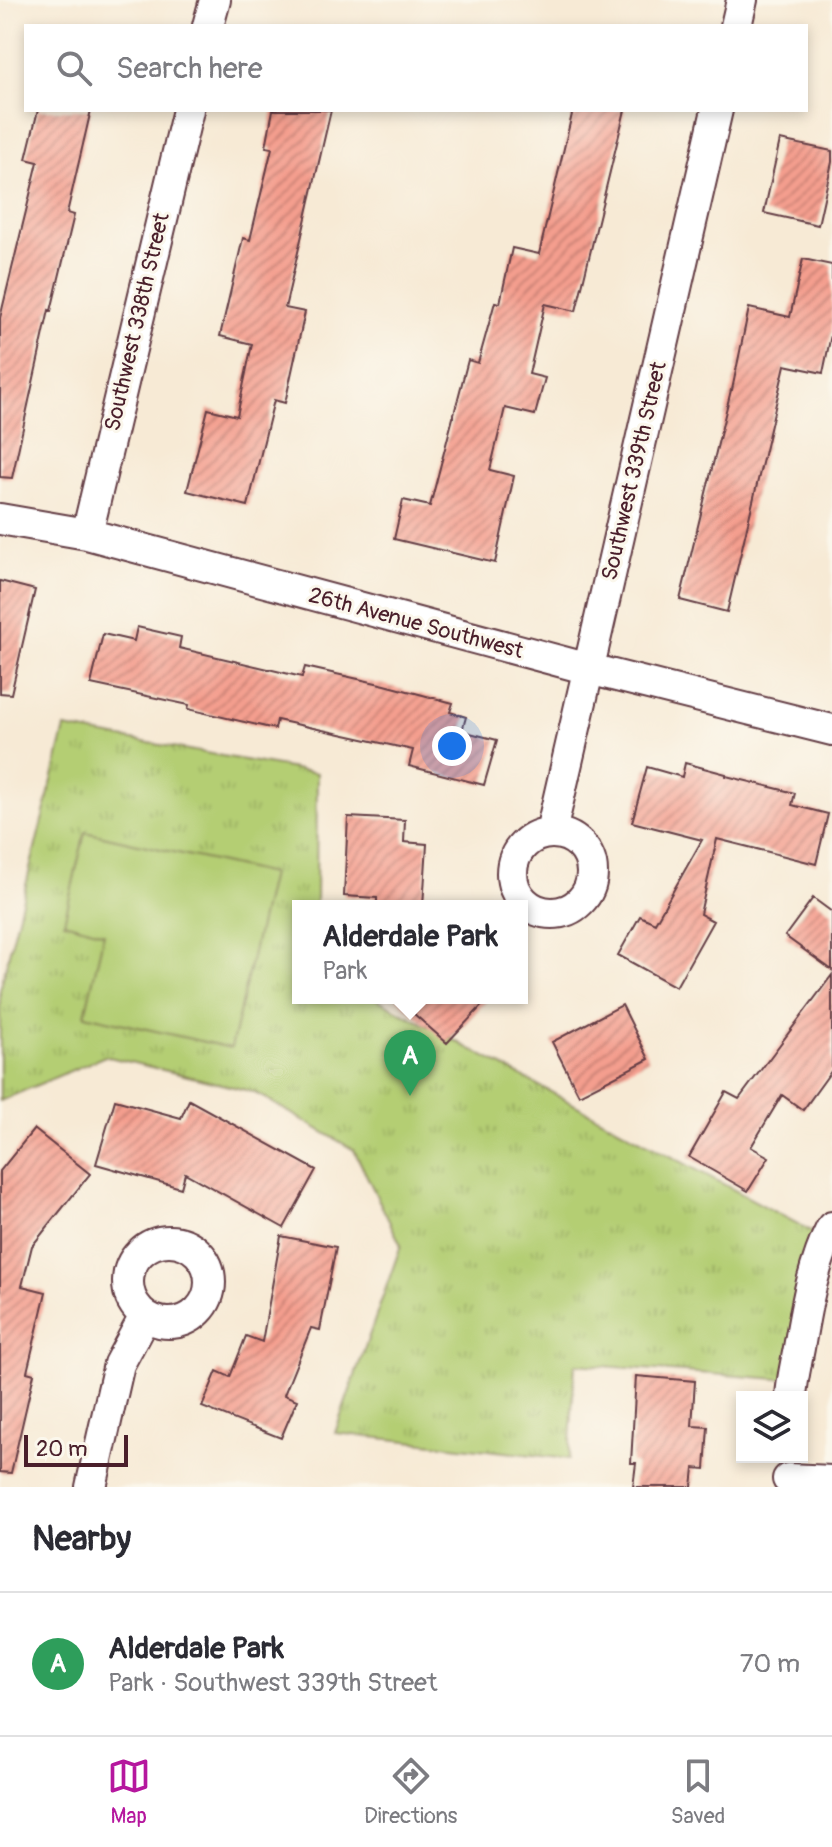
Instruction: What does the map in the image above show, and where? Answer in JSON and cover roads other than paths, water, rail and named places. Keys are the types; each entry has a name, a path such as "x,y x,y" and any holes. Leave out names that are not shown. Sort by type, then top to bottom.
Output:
{"street":[{"path":"209,24 215,0"},
{"path":"736,24 742,0"},
{"name":"Southwest 338th Street","path":"87,534 188,112"},
{"name":"Southwest 339th Street","path":"551,832 717,112"},
{"name":"26th Avenue Southwest","path":"0,519 87,534 589,669 832,730"},
{"path":"791,1391 807,1300 832,1227"},
{"path":"91,1487 119,1364 145,1316"},
{"path":"788,1474 832,1481"}],"place":[{"name":"Alderdale Park","path":"410,1096"}]}
